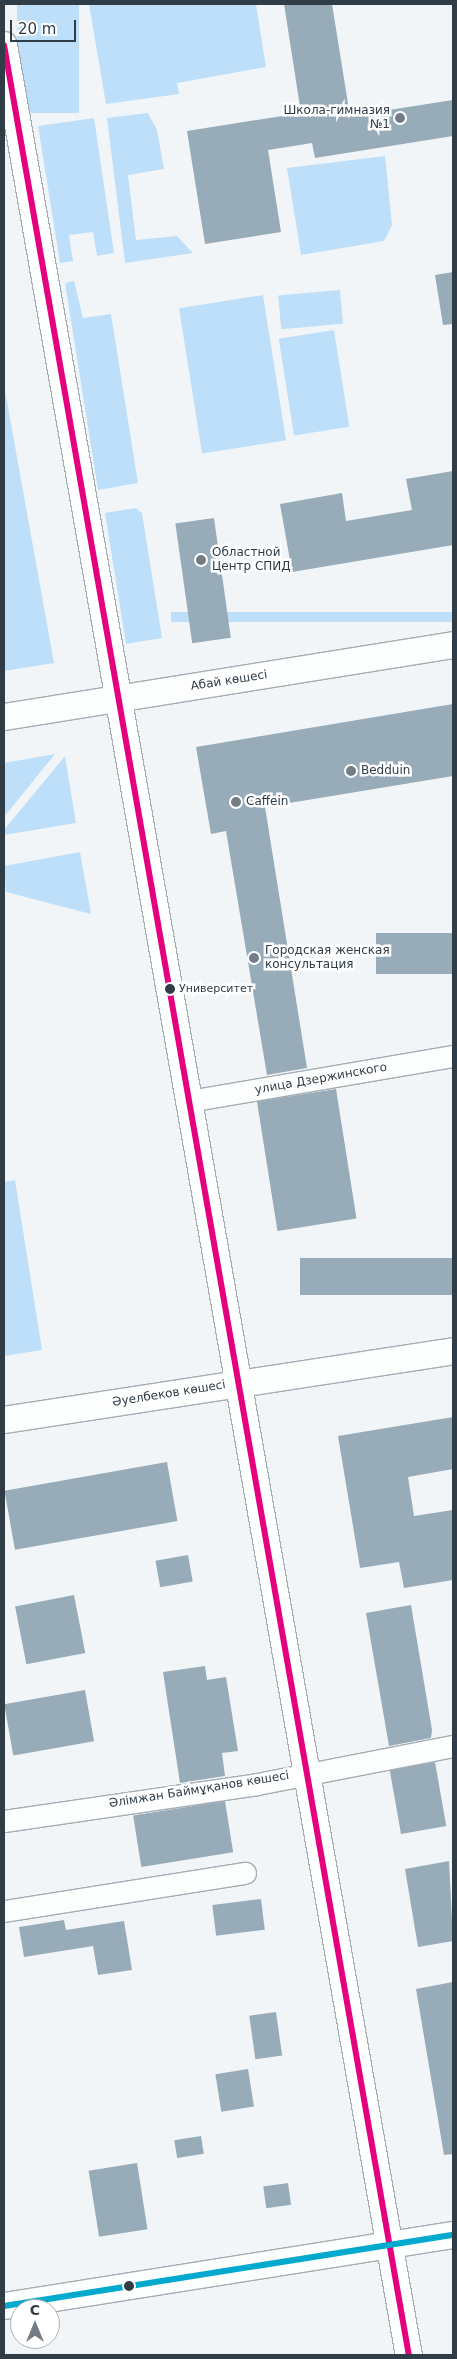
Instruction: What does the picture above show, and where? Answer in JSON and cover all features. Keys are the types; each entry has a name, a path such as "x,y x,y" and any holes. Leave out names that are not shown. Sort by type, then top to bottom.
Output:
{"street":[{"path":"4,45 409,2355"},
{"name":"Абай көшесі","path":"4,718 453,645"},
{"name":"улица Дзержинского","path":"189,1101 453,1056"},
{"name":"Әуелбеков көшесі","path":"4,1420 453,1351"},
{"name":"Әлімжан Баймұқанов көшесі","path":"4,1821 257,1784 307,1772 453,1746"},
{"path":"4,1911 245,1873"},
{"path":"4,2306 453,2234"}],"shaded area":[{"path":"17,4 79,4 79,113 17,113"},
{"path":"89,4 256,4 266,67 177,83 179,94 106,104"},
{"path":"148,113 157,130 164,169 128,175 136,240 177,236 193,253 125,263 107,118"},
{"path":"94,118 114,253 97,256 93,232 69,235 73,261 60,263 38,126"},
{"path":"385,156 392,225 384,241 301,255 287,168"},
{"path":"74,281 83,318 111,314 138,483 98,490 65,283"},
{"path":"340,290 343,324 281,329 278,295"},
{"path":"263,295 286,440 202,453 179,308"},
{"path":"334,330 349,427 294,436 279,339"},
{"path":"4,385 54,663 4,671"},
{"path":"136,508 142,513 162,638 126,644 105,513"},
{"path":"171,612 453,612 453,622 171,622"},
{"path":"55,754 4,817 4,763"},
{"path":"65,756 76,823 4,835 4,830"},
{"path":"80,852 91,914 6,892 4,866"},
{"path":"15,1180 42,1350 4,1356 4,1182"}],"building":[{"name":"Школа-гимназия №1","path":"284,4 332,4 350,116 453,100 453,136 315,158 312,143 268,150 281,232 205,244 187,131 301,113"},
{"path":"453,272 453,324 443,325 435,275"},
{"path":"453,471 453,545 292,572 280,504 342,493 346,521 412,510 406,479"},
{"path":"214,518 231,638 192,643 175,523"},
{"path":"453,704 453,776 265,807 307,1068 267,1075 226,831 211,834 196,747"},
{"path":"376,933 453,933 453,974 376,974"},
{"path":"336,1089 356,1218 277,1231 257,1102"},
{"path":"300,1258 453,1258 453,1295 300,1295"},
{"path":"453,1417 453,1469 408,1477 414,1516 453,1510 453,1580 404,1588 399,1562 360,1568 338,1436"},
{"path":"167,1462 177,1521 15,1550 5,1491"},
{"path":"188,1555 193,1582 160,1587 156,1561"},
{"path":"74,1595 85,1653 26,1664 15,1606"},
{"path":"411,1605 432,1730 431,1738 389,1746 366,1613"},
{"path":"205,1666 207,1680 226,1677 238,1751 222,1753 225,1776 180,1783 163,1672"},
{"path":"85,1690 94,1741 13,1755 4,1704"},
{"path":"435,1762 446,1826 401,1834 390,1770"},
{"path":"225,1801 233,1852 141,1867 133,1816"},
{"path":"449,1861 453,1941 418,1947 405,1869"},
{"path":"261,1899 265,1930 216,1936 212,1905"},
{"path":"64,1920 66,1930 124,1921 132,1970 98,1975 93,1946 24,1957 19,1927"},
{"path":"453,1982 453,2154 444,2155 416,1989"},
{"path":"276,2012 282,2056 255,2059 249,2016"},
{"path":"248,2069 254,2107 221,2112 215,2074"},
{"path":"201,2136 204,2154 177,2158 174,2140"},
{"path":"137,2163 147,2229 99,2237 89,2171"},
{"path":"288,2183 291,2205 266,2208 263,2186"}],"transit line":[{"path":"4,45 409,2355"},
{"path":"4,2306 453,2235"}],"place":[{"name":"Школа-гимназия №1","path":"400,118"},
{"name":"Областной Центр СПИД","path":"201,560"},
{"name":"Bedduin","path":"351,771"},
{"name":"Caffein","path":"236,802"},
{"name":"Городская женская консультация","path":"254,958"},
{"name":"Университет","path":"170,989"}]}
